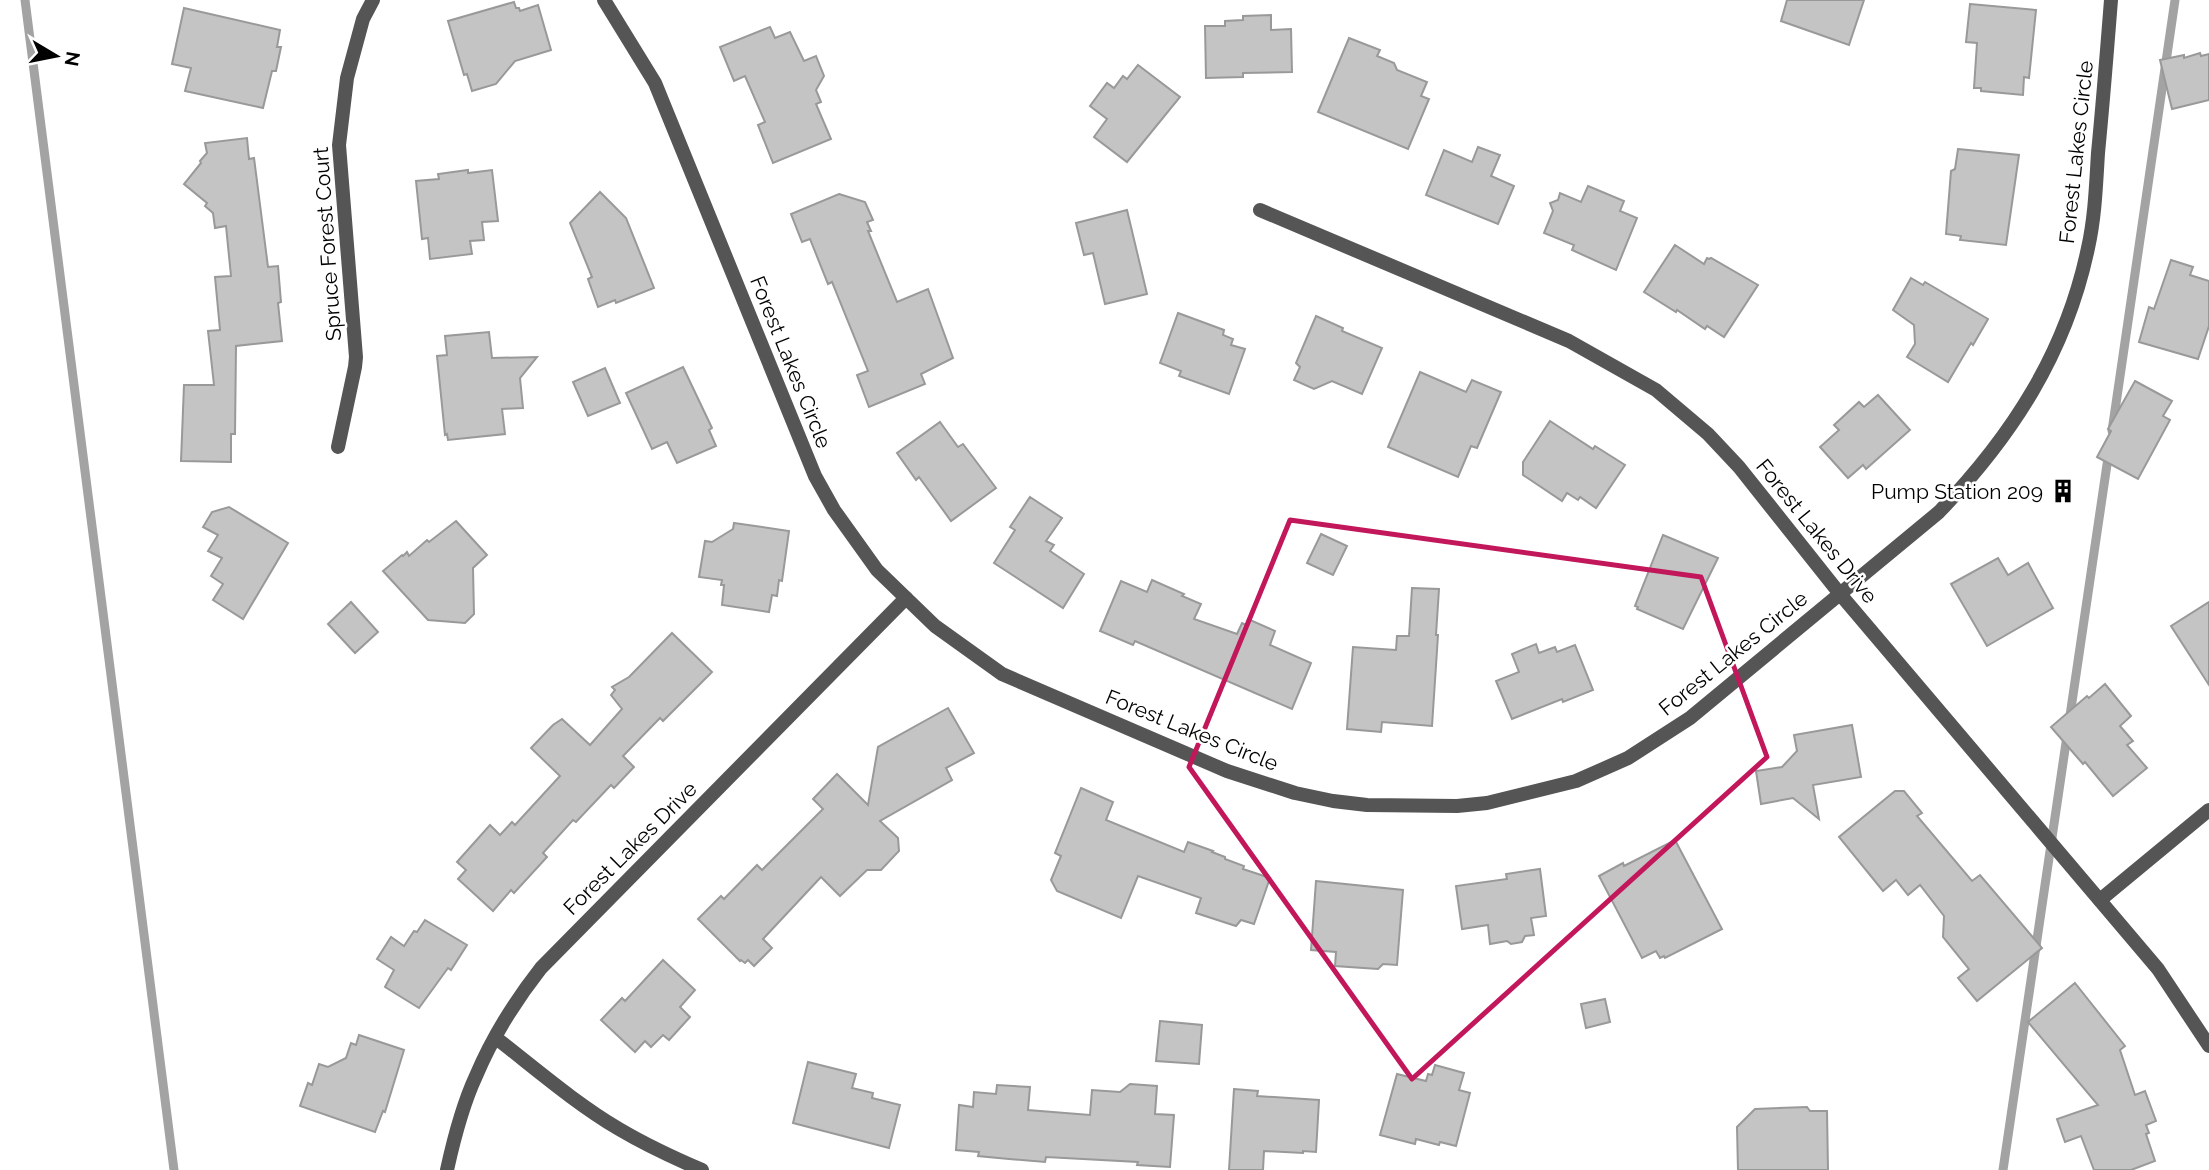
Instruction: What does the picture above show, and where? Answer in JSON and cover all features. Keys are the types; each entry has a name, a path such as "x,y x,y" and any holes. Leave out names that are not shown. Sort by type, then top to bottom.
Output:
{"street":[{"name":"Spruce Forest Court","path":"338,447 356,357 340,145 347,78 363,19 373,0"},
{"name":"Forest Lakes Circle","path":"604,0 655,83 815,476 834,510 877,570 935,626 1002,674 1227,771 1295,793 1333,801 1367,805 1457,806 1487,803 1576,781 1628,758 1690,718 1939,512 1966,484 2005,435 2040,382 2067,318 2088,247 2094,206 2111,0"},
{"name":"Forest Lakes Drive","path":"1260,210 1569,341 1657,390 1708,434 1739,467 1840,594 2158,969 2209,1046"},
{"name":"Forest Lakes Drive","path":"447,1170 457,1125 476,1075 527,986 541,968 906,598"},
{"path":"2100,900 2209,810"},
{"path":"496,1038 587,1109 618,1129 654,1150 702,1170"}],"highlighted area":[{"path":"1290,520 1701,577 1767,757 1412,1079 1189,767"}],"building":[{"path":"1787,0 1864,0 1849,45 1781,21"},
{"path":"514,2 520,11 538,5 551,50 515,61 496,84 472,91 467,74 464,75 448,21"},
{"path":"1970,4 2036,10 2029,78 2024,77 2023,95 1974,88 1977,43 1966,42"},
{"path":"184,8 280,30 277,47 281,47 276,71 272,71 263,108 185,91 191,68 172,64"},
{"path":"1271,15 1271,30 1291,29 1292,72 1243,73 1243,77 1206,78 1205,26 1225,26 1225,21 1243,20 1243,16"},
{"path":"770,27 775,38 790,32 804,61 816,56 824,76 816,90 821,102 816,104 831,139 773,163 758,125 765,122 745,76 734,81 720,47"},
{"path":"1349,38 1380,50 1377,56 1394,63 1397,70 1427,82 1421,96 1429,99 1408,149 1318,112"},
{"path":"2200,53 2201,56 2209,54 2209,100 2172,109 2160,60 2184,55 2184,58"},
{"path":"1138,65 1180,97 1127,162 1094,137 1107,119 1090,106 1107,83 1114,88 1123,76 1127,79"},
{"path":"247,138 249,159 254,158 268,267 278,266 282,341 236,346 235,434 231,434 231,462 181,461 184,385 214,385 208,331 220,330 215,277 231,276 226,226 215,228 213,213 205,206 207,203 184,184 207,153 205,143"},
{"path":"1478,147 1500,155 1491,176 1514,186 1498,224 1426,195 1444,150 1472,162"},
{"path":"1958,149 2019,155 2006,245 1960,240 1961,236 1946,234 1951,171 1955,169"},
{"path":"468,170 468,173 492,170 498,221 482,222 484,240 470,241 472,254 430,259 428,238 422,239 416,181 439,179 438,174"},
{"path":"1588,186 1624,201 1620,211 1637,218 1616,270 1572,250 1574,245 1544,233 1553,211 1550,203 1558,200 1560,193 1581,202"},
{"path":"600,192 626,218 654,288 598,307 588,279 592,277 570,223"},
{"path":"839,194 865,202 873,220 867,222 871,231 868,231 897,302 928,289 953,358 921,374 925,384 869,407 857,375 868,371 832,282 828,284 810,239 802,242 791,214"},
{"path":"1127,210 1147,294 1105,304 1093,253 1084,255 1076,223"},
{"path":"1675,245 1704,264 1707,258 1711,258 1758,285 1724,337 1707,326 1705,329 1644,292"},
{"path":"2171,260 2193,267 2190,275 2209,281 2209,326 2198,359 2139,342 2149,307 2154,309"},
{"path":"1911,278 1923,285 1925,282 1988,319 1948,382 1907,357 1915,344 1914,325 1893,310"},
{"path":"1178,313 1224,330 1223,335 1233,339 1231,345 1245,349 1229,394 1179,376 1181,371 1160,363"},
{"path":"1316,316 1343,328 1342,331 1382,348 1362,394 1332,381 1314,389 1294,380 1300,367 1296,363"},
{"path":"489,332 492,358 537,357 520,378 523,408 502,409 505,434 448,440 447,434 445,435 437,356 447,355 445,336"},
{"path":"683,367 712,428 709,430 716,446 677,463 667,442 652,449 626,393"},
{"path":"605,368 620,403 588,416 573,382"},
{"path":"1420,372 1466,392 1472,380 1501,392 1477,448 1471,446 1458,477 1388,447"},
{"path":"2135,381 2172,401 2163,416 2170,420 2138,479 2097,457 2111,431 2108,429"},
{"path":"1878,395 1910,430 1866,469 1863,465 1848,478 1820,447 1839,430 1834,425 1859,402 1864,407"},
{"path":"1550,421 1593,449 1595,446 1625,465 1596,508 1580,497 1578,500 1567,493 1562,501 1523,475 1523,462"},
{"path":"940,422 958,447 963,444 996,488 951,521 919,477 916,480 897,453"},
{"path":"1030,497 1062,518 1046,541 1054,545 1050,551 1084,574 1063,608 994,563 1015,530 1010,527"},
{"path":"229,507 288,543 243,619 213,600 223,584 211,576 222,558 208,551 218,535 203,527 212,512"},
{"path":"456,521 487,555 473,568 474,614 465,623 428,620 383,571 402,555 407,552 409,556"},
{"path":"734,523 789,531 782,581 779,580 777,596 772,595 769,612 722,605 722,580 699,577 705,541 712,542 733,529"},
{"path":"1321,534 1347,546 1333,575 1307,563"},
{"path":"1663,535 1718,558 1683,629 1635,606"},
{"path":"1998,558 2008,575 2028,563 2053,608 1987,646 1951,584"},
{"path":"1152,580 1201,604 1194,619 1237,634 1242,623 1246,625 1248,619 1275,631 1270,645 1311,663 1292,709 1135,641 1133,645 1100,631 1121,581 1147,592"},
{"path":"1412,588 1439,589 1432,726 1382,722 1381,732 1347,729 1353,647 1396,650 1397,636 1409,636"},
{"path":"351,602 378,632 355,653 328,624"},
{"path":"2209,602 2209,685 2171,626"},
{"path":"672,633 712,672 663,721 660,718 623,756 634,767 614,788 611,785 576,822 573,820 543,853 547,857 514,893 511,890 493,911 458,879 466,870 457,862 490,825 500,835 512,822 515,825 560,776 531,748 562,719 590,745 622,709 611,695 615,690 612,687 629,677"},
{"path":"1536,644 1539,653 1555,647 1557,652 1575,645 1593,690 1512,719 1496,681 1519,672 1512,654"},
{"path":"2105,684 2131,716 2120,726 2133,741 2127,745 2147,768 2113,796 2051,727"},
{"path":"948,708 974,753 946,768 952,780 880,821 898,838 899,851 881,870 867,870 840,896 821,877 763,939 772,948 754,966 748,960 745,963 740,961 698,919 721,896 724,899 757,865 762,870 823,809 813,799 837,774 868,805 878,747"},
{"path":"1852,725 1861,777 1813,785 1819,819 1793,798 1761,804 1756,771 1782,767 1797,751 1794,735"},
{"path":"1081,788 1113,802 1106,820 1184,852 1188,842 1244,866 1243,869 1270,878 1254,924 1241,920 1236,926 1196,913 1201,898 1138,876 1121,918 1057,891 1051,880 1061,856 1055,853"},
{"path":"1895,791 1904,791 1922,813 1917,816 1972,881 1980,875 2042,948 1977,1001 1958,978 1969,969 1943,937 1944,916 1920,885 1908,895 1896,880 1883,891 1839,837"},
{"path":"1675,840 1722,929 1665,958 1660,958 1656,951 1642,958 1599,876"},
{"path":"1540,869 1546,916 1531,918 1534,935 1525,936 1522,942 1490,944 1488,925 1462,929 1456,886 1507,879 1506,874"},
{"path":"1316,881 1403,890 1397,965 1383,964 1378,969 1335,966 1336,952 1311,950"},
{"path":"425,920 467,945 451,970 448,968 419,1008 385,987 394,970 377,959 391,937 404,946"},
{"path":"663,960 695,990 680,1007 690,1017 669,1040 663,1035 651,1047 645,1041 635,1052 601,1020 622,998 625,1001"},
{"path":"2075,983 2125,1046 2120,1050 2135,1095 2145,1091 2156,1121 2146,1125 2149,1133 2146,1134 2155,1161 2131,1170 2094,1170 2081,1136 2065,1142 2057,1119 2098,1105 2028,1022"},
{"path":"1605,999 1610,1022 1586,1028 1581,1004"},
{"path":"1160,1021 1202,1025 1199,1064 1156,1061"},
{"path":"359,1035 404,1050 385,1112 383,1111 375,1132 300,1106 308,1083 312,1085 319,1064 328,1067 346,1058 351,1043 356,1045"},
{"path":"808,1062 856,1074 852,1088 873,1093 872,1098 900,1105 889,1148 793,1123"},
{"path":"1435,1065 1464,1073 1459,1090 1470,1093 1456,1146 1416,1139 1415,1144 1380,1135 1397,1074 1426,1081 1428,1074 1432,1075"},
{"path":"1130,1084 1157,1086 1155,1114 1174,1115 1170,1167 1137,1165 1138,1162 1046,1157 1045,1162 978,1156 979,1152 956,1150 959,1105 973,1107 974,1092 996,1094 997,1085 1030,1087 1028,1110 1090,1115 1092,1090 1120,1092"},
{"path":"1234,1089 1258,1091 1257,1096 1319,1100 1316,1152 1264,1151 1263,1170 1229,1170"},
{"path":"1807,1107 1810,1111 1827,1111 1828,1170 1738,1170 1737,1127 1755,1109"}],"waterway":[{"path":"25,0 174,1170"},
{"path":"2112,431 2175,0"},
{"path":"2003,1170 2109,451"}],"place":[{"name":"Pump Station 209","path":"2063,491"}]}
